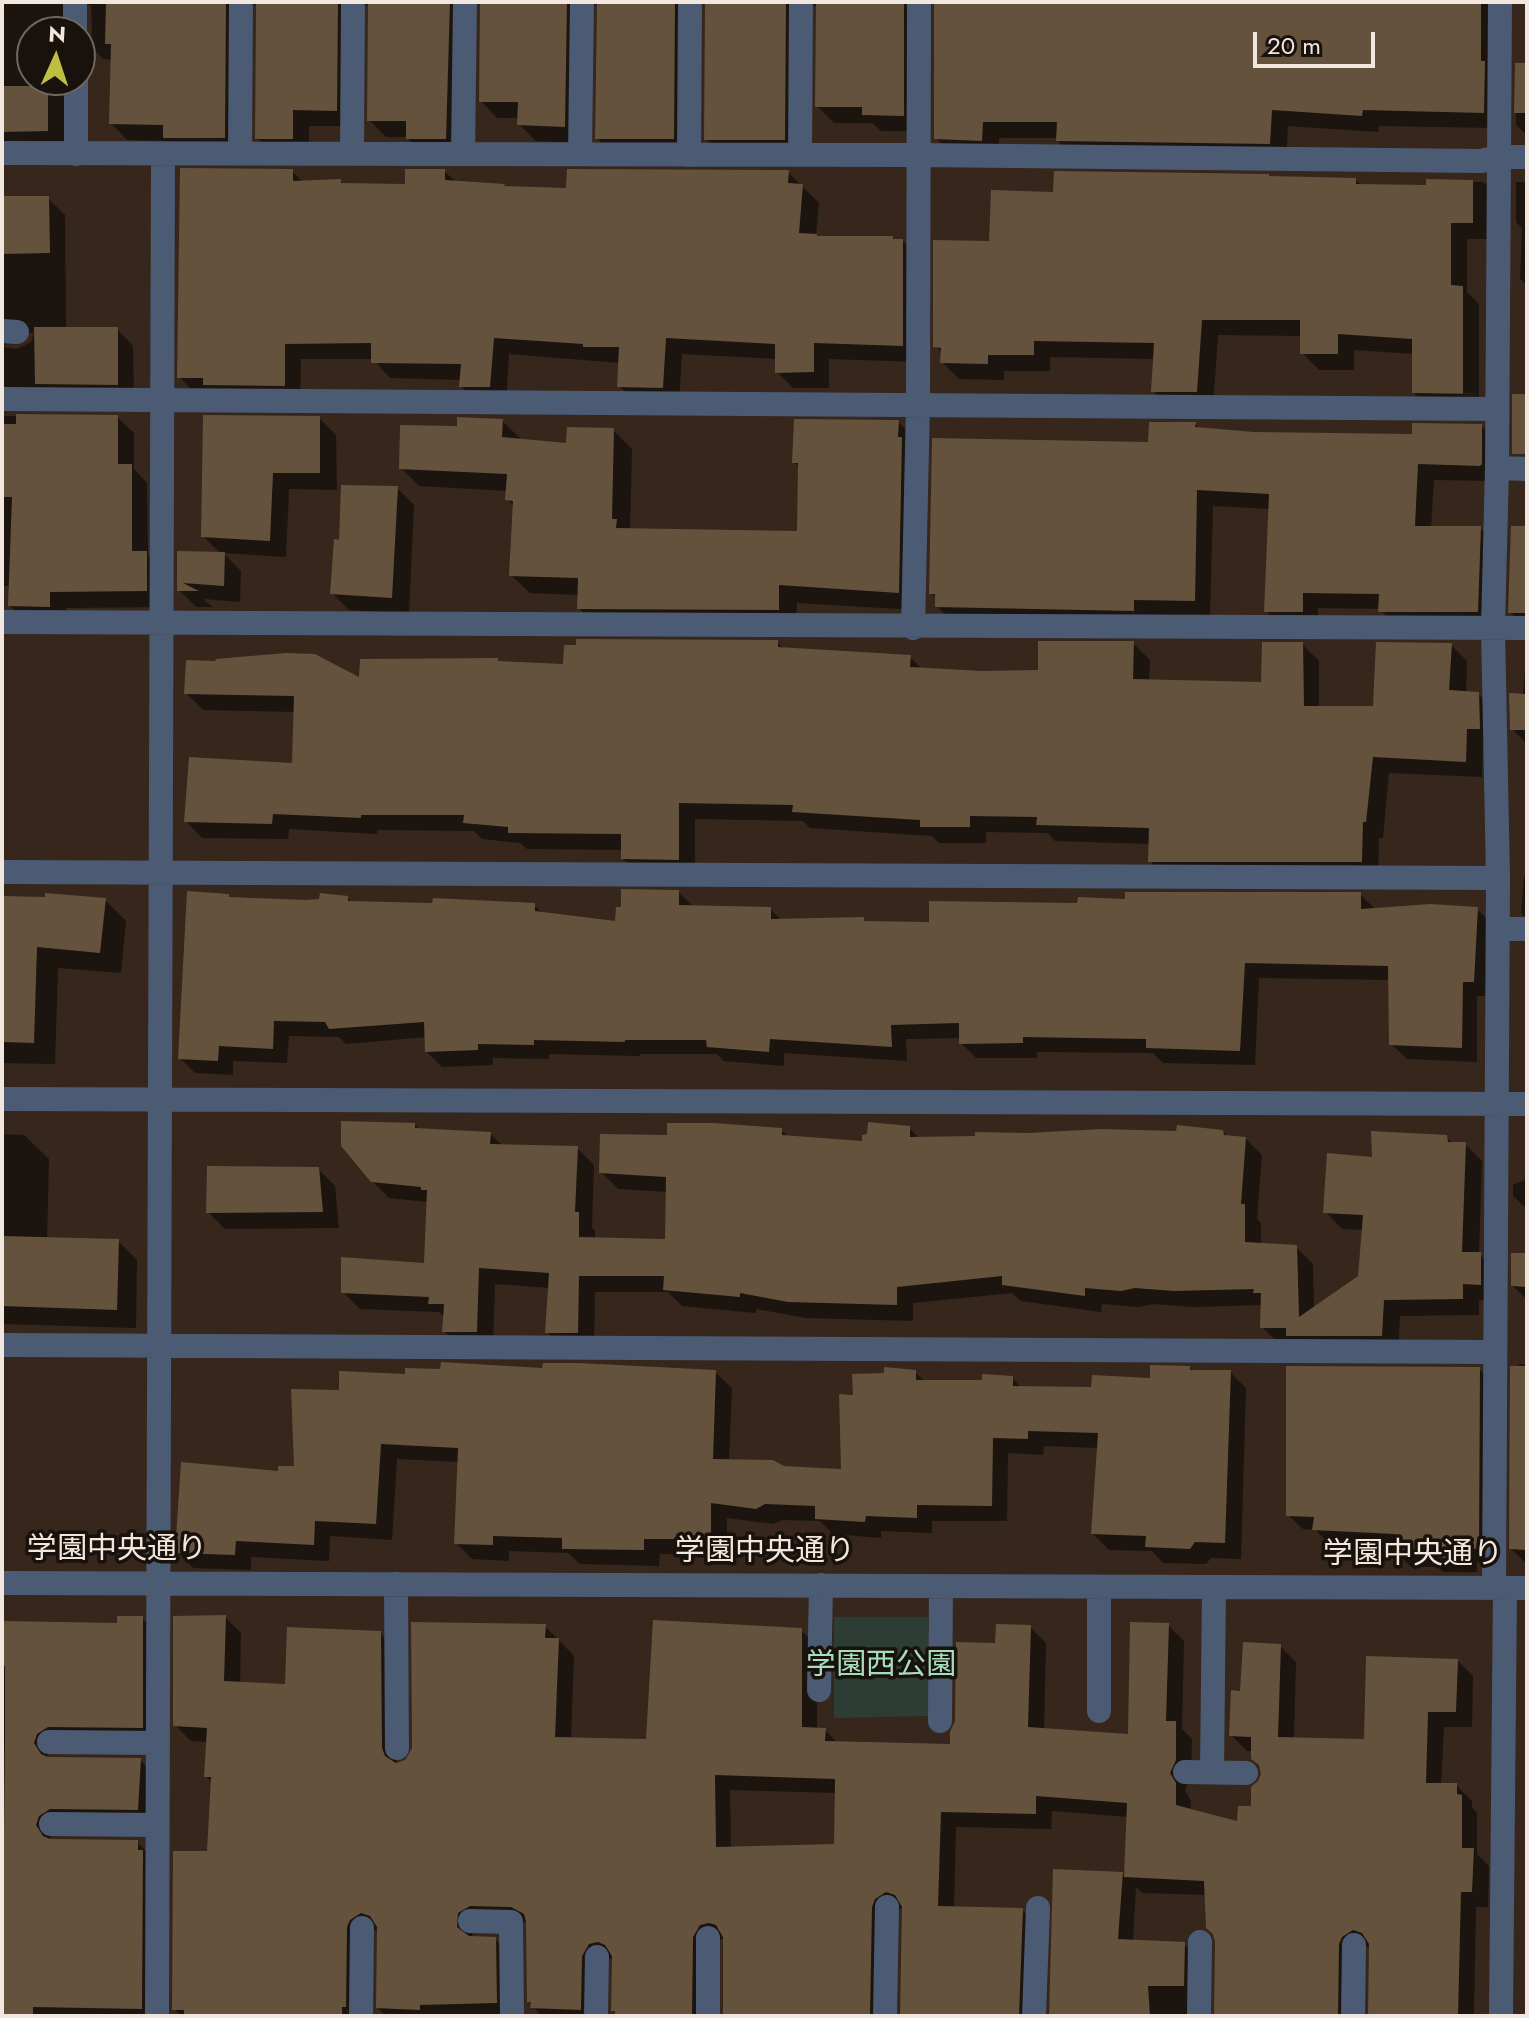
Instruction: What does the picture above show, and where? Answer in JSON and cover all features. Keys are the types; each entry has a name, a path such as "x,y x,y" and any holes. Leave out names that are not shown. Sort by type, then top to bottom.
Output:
{"street":[{"path":"240,154 241,2"},
{"path":"352,154 353,2"},
{"path":"463,154 465,2"},
{"path":"580,154 582,2"},
{"path":"689,155 690,2"},
{"path":"800,155 801,2"},
{"path":"913,628 918,405 919,2"},
{"path":"1500,2 1493,628 1498,878 1495,1352 1509,1588 1501,2016"},
{"path":"76,96 76,154"},
{"path":"2,153 919,155 1481,161 1498,157 1527,157"},
{"path":"157,2016 163,154"},
{"path":"2,399 1497,409"},
{"path":"1497,468 1527,469"},
{"path":"2,622 913,628 1527,628"},
{"path":"2,872 1498,878"},
{"path":"1498,929 1527,929"},
{"path":"2,1099 1527,1104"},
{"path":"2,1345 1495,1352"},
{"name":"学園中央通り","path":"2,1583 1509,1588"},
{"path":"396,1584 397,1748"},
{"path":"819,1690 821,1585"},
{"path":"940,1721 941,1586"},
{"path":"1099,1587 1099,1711"},
{"path":"1212,1772 1214,1587"},
{"path":"49,1742 158,1743"},
{"path":"1185,1772 1246,1773"},
{"path":"51,1824 157,1825"},
{"path":"885,2016 887,1907"},
{"path":"1034,2016 1038,1908"},
{"path":"470,1921 511,1922 512,2016"},
{"path":"361,2016 362,1928"},
{"path":"708,1938 708,2016"},
{"path":"1199,2016 1200,1942"},
{"path":"1353,2016 1354,1945"},
{"path":"596,2016 597,1957"}],"green space":[{"name":"学園西公園","path":"834,1617 928,1617 930,1716 834,1718"}],"building":[{"path":"106,2 226,2 225,138 163,138 163,125 109,124 111,44 105,44"},
{"path":"256,2 338,2 337,111 293,110 293,139 255,139"},
{"path":"368,2 450,2 446,139 406,139 406,121 367,121"},
{"path":"480,2 567,2 565,127 517,125 518,102 479,102"},
{"path":"597,2 675,2 674,139 595,139"},
{"path":"705,2 786,2 785,140 704,140"},
{"path":"816,2 904,2 904,116 862,115 862,107 815,107"},
{"path":"934,2 1481,2 1481,61 1485,61 1484,113 1363,110 1362,116 1272,110 1270,144 1056,141 1057,122 983,122 982,141 934,139"},
{"path":"1515,63 1527,63 1527,113 1514,113"},
{"path":"2,86 16,86 16,96 48,96 48,131 2,132"},
{"path":"180,168 293,169 293,181 341,179 341,183 405,184 405,169 445,169 445,180 566,188 567,169 789,170 788,183 803,184 799,233 817,236 893,236 893,239 903,239 903,346 814,343 814,372 775,373 775,344 666,338 663,388 617,387 619,347 583,347 583,344 494,338 490,387 459,387 461,364 371,363 371,343 285,344 285,386 203,385 203,378 177,378"},
{"path":"1054,171 1269,174 1356,178 1356,184 1426,185 1426,179 1473,180 1473,223 1451,223 1451,285 1463,286 1463,394 1412,393 1412,339 1338,334 1338,354 1300,354 1300,320 1202,320 1197,392 1151,392 1154,343 1034,341 1034,355 988,355 988,364 940,363 941,348 933,347 933,240 989,241 991,190 1053,192"},
{"path":"2,196 49,196 50,253 2,254"},
{"path":"34,327 118,327 118,385 35,384"},
{"path":"1512,394 1527,394 1527,454 1512,454"},
{"path":"16,414 118,415 118,464 132,464 132,551 147,551 147,591 50,592 50,607 8,606 12,497 2,497 2,424 16,424"},
{"path":"203,415 320,416 320,473 273,473 270,541 201,537"},
{"path":"457,417 503,419 502,437 566,443 567,427 614,428 612,519 617,519 616,528 797,531 798,463 792,463 794,419 899,420 898,437 902,437 899,593 779,585 779,610 577,609 578,578 509,576 513,501 505,500 507,474 399,469 400,425 457,426"},
{"path":"1149,422 1196,422 1195,427 1254,432 1412,434 1412,423 1482,424 1480,466 1418,464 1415,526 1481,526 1478,612 1378,612 1379,594 1303,593 1303,612 1264,612 1269,494 1197,490 1195,601 1134,600 1134,611 935,607 935,594 929,594 932,438 1148,442"},
{"path":"341,485 398,486 392,598 330,594 334,539 339,540"},
{"path":"1511,526 1527,526 1527,613 1508,613"},
{"path":"177,551 225,552 224,586 183,583 199,591 177,591"},
{"path":"576,639 778,640 778,647 911,655 910,667 982,671 1038,670 1038,641 1134,641 1133,679 1261,682 1262,642 1303,642 1304,706 1373,706 1376,642 1452,643 1449,690 1479,692 1480,729 1467,729 1466,762 1373,757 1366,822 1363,822 1362,862 1148,862 1149,828 1036,825 1037,817 970,816 970,827 920,827 920,820 792,812 793,805 679,803 679,860 621,859 621,834 508,833 508,827 463,823 464,815 361,815 361,818 273,814 272,824 184,822 189,757 292,763 294,696 184,694 186,660 315,654 359,677 360,659 498,658 498,661 563,664 564,645 576,645"},
{"path":"1509,693 1527,694 1527,730 1510,730"},
{"path":"621,889 679,890 679,905 771,907 771,919 864,917 864,921 929,922 929,901 1077,903 1078,897 1125,899 1125,892 1361,892 1361,909 1430,904 1478,907 1474,982 1463,982 1462,1048 1389,1045 1388,966 1245,963 1240,1051 1146,1048 1146,1039 1023,1037 1023,1043 959,1044 959,1023 891,1025 892,1047 770,1039 769,1052 707,1047 706,1040 534,1040 534,1045 478,1044 478,1050 425,1052 424,1022 329,1029 325,1022 274,1021 273,1049 219,1046 218,1061 178,1059 187,891 229,894 229,897 306,900 319,899 320,893 348,896 348,901 432,903 433,898 535,903 535,911 615,921 616,907 621,907"},
{"path":"45,893 106,898 100,953 37,947 34,1043 2,1042 2,896 45,897"},
{"path":"341,1121 415,1123 415,1128 491,1132 490,1144 578,1146 575,1212 579,1212 579,1237 665,1239 666,1177 599,1173 600,1134 667,1135 667,1123 782,1128 782,1135 862,1141 862,1135 867,1134 868,1122 910,1126 910,1137 1101,1129 1176,1131 1177,1125 1223,1130 1224,1135 1246,1137 1241,1204 1245,1204 1245,1242 1297,1245 1299,1317 1358,1276 1363,1215 1323,1213 1327,1153 1372,1157 1371,1131 1447,1135 1448,1142 1466,1142 1462,1252 1481,1252 1481,1285 1463,1284 1463,1299 1384,1300 1382,1336 1286,1336 1286,1328 1260,1328 1261,1293 1253,1293 1254,1289 1174,1291 1135,1288 1121,1291 1085,1288 1085,1296 1002,1285 1002,1276 897,1287 897,1305 788,1302 740,1293 740,1297 663,1290 664,1276 579,1276 578,1333 545,1333 549,1273 479,1268 477,1332 442,1332 444,1304 428,1304 429,1297 341,1293 341,1257 424,1263 427,1190 371,1182 341,1146"},
{"path":"207,1166 319,1167 323,1212 206,1213"},
{"path":"2,1236 119,1239 117,1310 2,1306"},
{"path":"1511,1253 1527,1253 1527,1287 1511,1286"},
{"path":"441,1362 542,1368 543,1363 579,1363 716,1370 713,1459 773,1460 784,1466 841,1469 839,1394 853,1395 852,1374 884,1373 884,1367 916,1370 916,1380 982,1380 982,1374 1013,1376 1013,1386 1091,1387 1092,1375 1150,1378 1150,1365 1190,1366 1190,1370 1231,1370 1225,1543 1195,1542 1190,1549 1145,1547 1146,1536 1091,1534 1098,1433 1028,1431 1028,1439 993,1438 992,1506 917,1505 917,1518 866,1516 865,1522 815,1519 815,1506 765,1504 756,1509 711,1503 711,1539 644,1539 644,1550 562,1549 562,1538 493,1536 493,1545 454,1544 458,1448 381,1444 376,1524 315,1521 314,1545 236,1541 235,1555 175,1553 181,1462 278,1471 278,1466 294,1466 291,1389 339,1390 339,1371 405,1374 405,1368 440,1369"},
{"path":"1286,1366 1480,1367 1479,1549 1463,1548 1463,1558 1427,1558 1427,1553 1395,1554 1395,1534 1312,1530 1314,1517 1286,1516"},
{"path":"1510,1366 1527,1366 1527,1550 1509,1549"},
{"path":"226,1615 224,1681 285,1684 287,1627 381,1631 382,1748 385,1756 396,1763 405,1760 412,1748 411,1622 546,1624 545,1638 559,1638 555,1737 646,1739 653,1620 802,1628 802,1727 826,1728 825,1741 950,1744 950,1732 955,1721 956,1642 995,1643 996,1624 1031,1625 1028,1727 1128,1734 1130,1622 1169,1623 1166,1721 1176,1721 1176,1760 1170,1773 1176,1783 1176,1805 1237,1821 1238,1806 1251,1806 1251,1787 1261,1774 1259,1765 1251,1759 1251,1737 1229,1736 1231,1690 1240,1691 1243,1642 1281,1644 1278,1737 1364,1739 1366,1656 1458,1659 1456,1712 1428,1712 1426,1783 1457,1783 1457,1794 1462,1795 1462,1848 1474,1848 1472,1892 1461,1892 1458,2016 1368,2016 1369,1944 1362,1933 1353,1930 1342,1937 1339,1944 1338,2016 1214,2016 1215,1942 1213,1934 1206,1928 1204,1881 1124,1877 1127,1803 1036,1796 1036,1814 941,1812 938,1906 1023,1908 1019,2016 900,2016 902,1907 895,1895 886,1892 875,1899 872,1907 870,2016 723,2014 723,1937 716,1925 709,1923 700,1925 693,1937 692,2016 615,2016 615,2011 611,2011 612,1956 605,1945 598,1942 589,1944 582,1956 581,2010 530,2008 531,2002 527,2002 524,1914 511,1907 470,1906 458,1913 457,1927 469,1936 496,1937 497,2003 420,2005 420,2010 376,2008 377,1927 370,1916 361,1913 350,1920 347,1927 346,2007 342,2007 342,2016 184,2016 184,2010 172,2010 173,1851 207,1851 211,1777 204,1777 207,1728 173,1726 173,1616","holes":["715,1775 835,1779 834,1844 716,1847"]},
{"path":"117,1616 143,1616 143,1728 48,1727 37,1734 34,1743 41,1754 48,1757 141,1758 138,1810 50,1809 39,1816 36,1825 43,1836 50,1839 138,1840 138,1850 143,1850 142,2009 33,2007 33,2016 2,2016 3,1621 117,1623"},
{"path":"1053,1869 1123,1872 1118,1939 1185,1942 1184,1986 1148,1986 1150,2016 1049,2016"}]}
